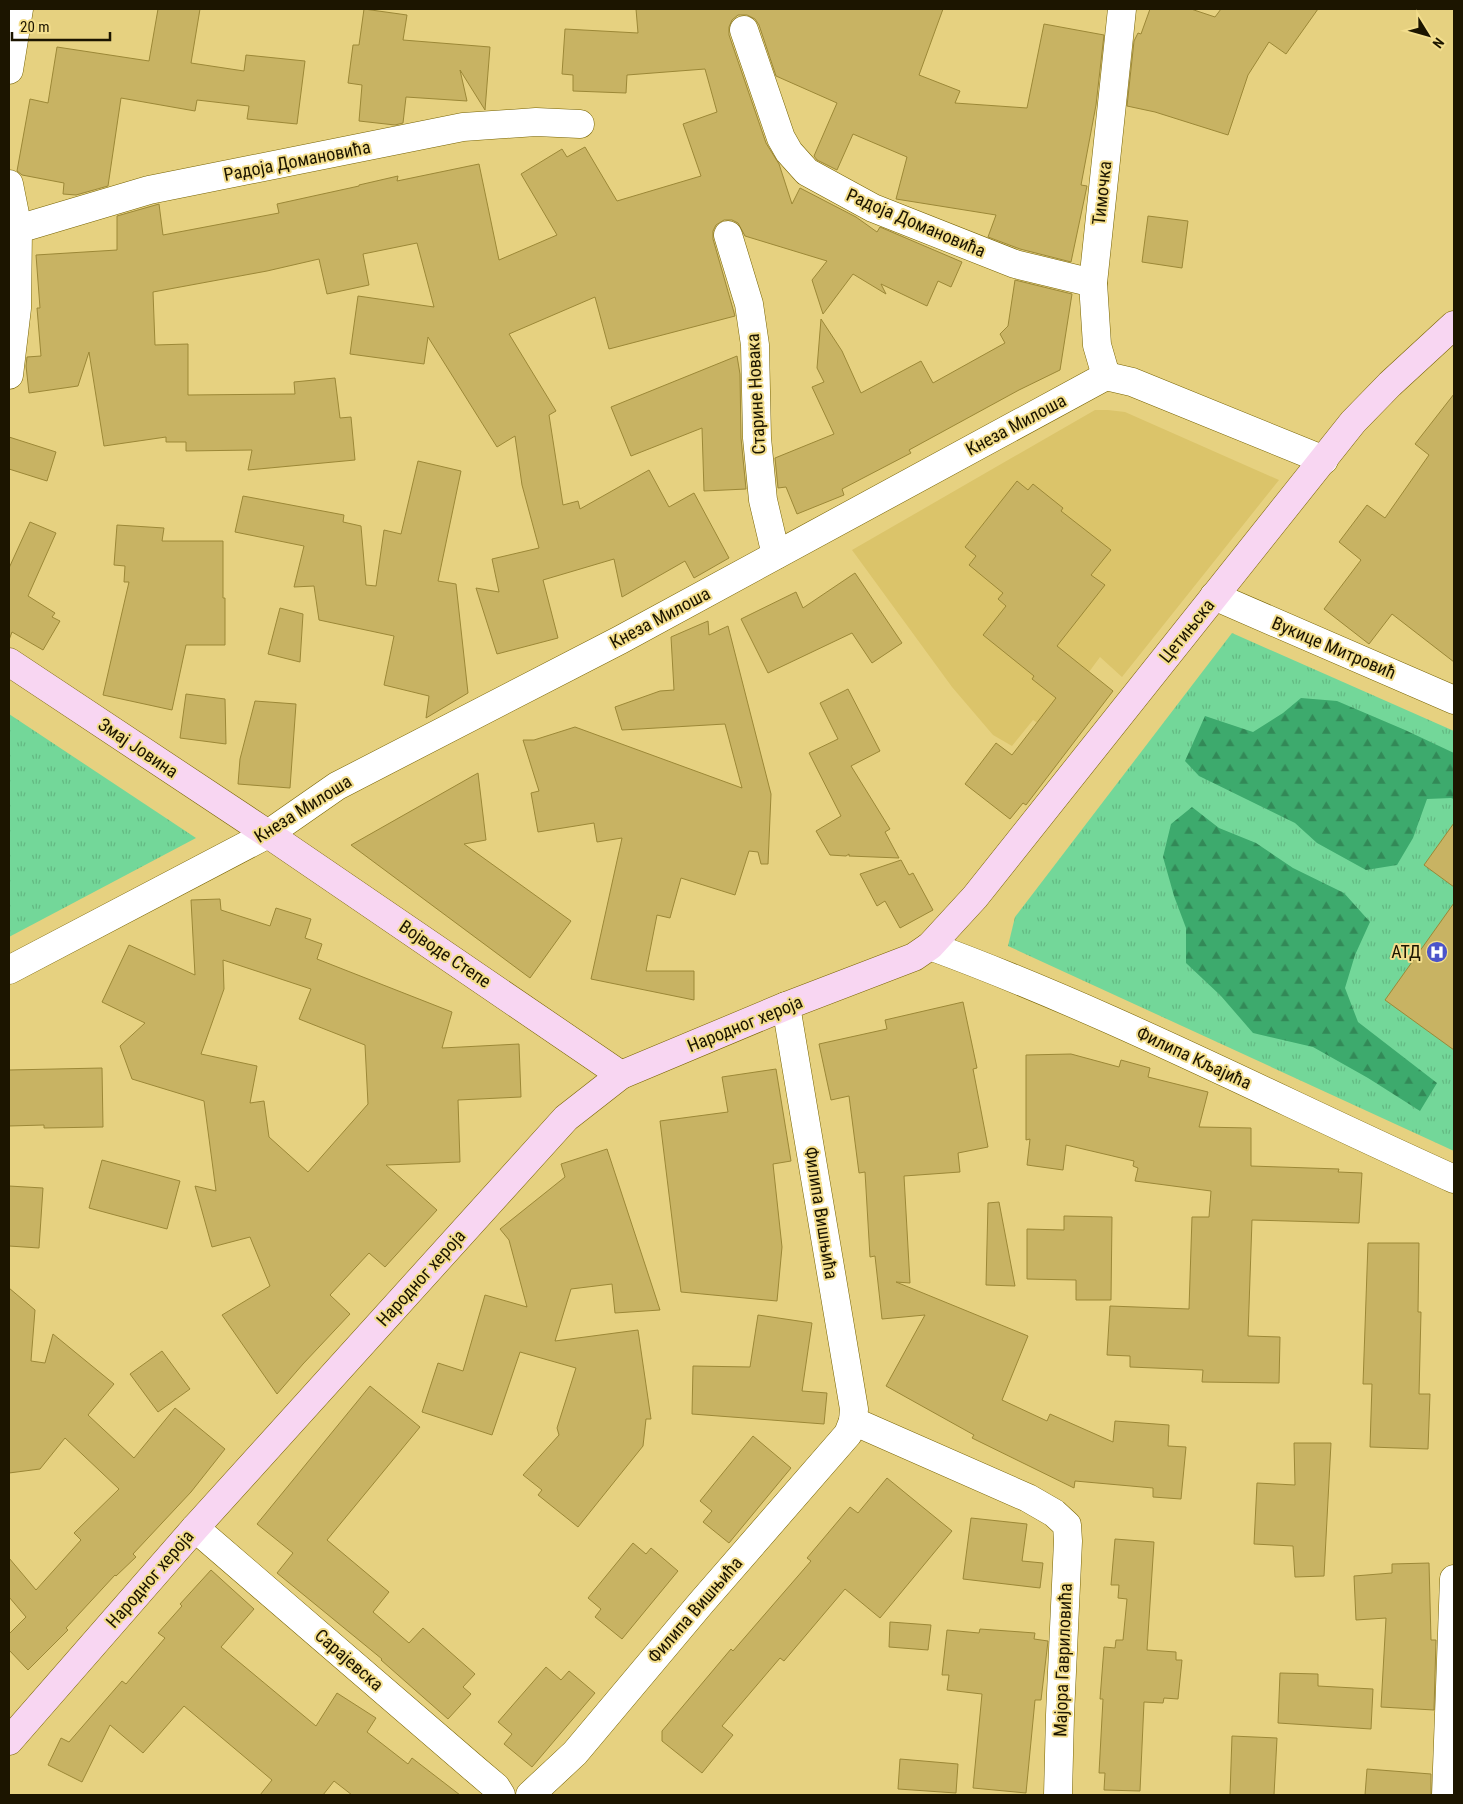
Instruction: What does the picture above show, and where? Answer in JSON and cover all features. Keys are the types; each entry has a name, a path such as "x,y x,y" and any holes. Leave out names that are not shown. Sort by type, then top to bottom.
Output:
{"street":[{"path":"9,70 19,9"},
{"name":"Тимочка","path":"1106,376 1097,345 1093,284 1122,9"},
{"name":"Радоја Домановића","path":"744,30 781,138 789,152 807,172 873,208 1015,264 1093,284"},
{"name":"Радоја Домановића","path":"18,229 149,190 463,127 536,122 580,124"},
{"path":"9,184 18,229 17,308 9,376"},
{"name":"Старине Новака","path":"728,235 742,279 755,345 757,438 763,500 776,555"},
{"name":"Цетињска","path":"930,946 975,896 1353,422 1390,384 1454,325"},
{"path":"1106,376 1132,382 1324,460"},
{"name":"Кнеза Милоша","path":"9,970 268,834 337,786 620,640 1106,376"},
{"name":"Вукице Митровић","path":"1214,596 1454,700"},
{"name":"Змај Јовина","path":"9,662 268,834"},
{"name":"Војводе Степе","path":"268,834 622,1075"},
{"name":"Народног хероја","path":"9,1741 194,1528 566,1118 622,1075 786,1006 914,957 930,946"},
{"name":"Филипа Кљајића","path":"930,946 1154,1039 1454,1180"},
{"name":"Филипа Вишњића","path":"530,1795 575,1752 848,1434 853,1421 854,1409 786,1006"},
{"name":"Мајора Гавриловића","path":"853,1421 1028,1498 1054,1513 1067,1525 1068,1541 1058,1795"},
{"name":"Сарајевска","path":"194,1528 496,1787 501,1795"},
{"path":"1446,1795 1454,1579"}],"shaded area":[{"path":"1095,410 1125,412 1279,480 1122,677 1100,657 1067,702 1039,724 1033,720 1012,746 993,735 952,687 852,550"}],"green space":[{"path":"1232,633 1454,731 1454,1151 1008,946 1015,917"},
{"path":"1301,698 1337,701 1454,753 1454,799 1427,799 1413,838 1397,865 1366,870 1317,843 1295,823 1199,776 1185,761 1205,716 1253,732 1283,713"},
{"path":"9,714 196,838 9,937"},
{"path":"1192,807 1219,828 1256,843 1293,868 1344,893 1370,922 1355,955 1345,988 1358,1022 1437,1083 1420,1111 1368,1078 1313,1047 1253,1033 1221,996 1186,963 1186,928 1174,896 1163,857 1171,824"}],"building":[{"path":"158,9 200,9 191,63 244,71 246,55 305,61 297,124 247,119 249,106 197,100 195,111 121,98 108,186 76,195 63,194 64,183 22,175 17,171 30,99 48,103 57,47 149,61"},
{"path":"364,9 407,15 403,40 490,47 485,110 460,70 467,101 406,97 403,123 395,125 359,121 362,85 348,83 353,45 359,45"},
{"path":"636,9 943,9 919,75 960,91 955,103 1027,108 1044,24 1104,35 1096,105 1081,185 1087,186 1071,262 1020,249 988,237 996,215 896,199 907,157 853,134 837,170 817,160 814,156 837,103 776,76 759,25 755,19 747,15 738,15 732,20 729,27 729,35 766,143 779,164 792,204 800,188 856,217 877,232 880,227 962,262 951,287 938,281 927,306 881,284 886,294 853,274 823,314 812,280 827,261 745,236 738,223 732,220 724,220 716,225 713,231 713,239 735,316 609,349 595,297 509,334 556,411 549,415 563,505 578,501 580,509 649,470 669,507 694,493 729,558 694,578 685,561 622,597 614,559 543,580 558,638 497,654 476,588 499,592 492,559 539,548 522,485 515,436 497,447 428,337 424,364 350,354 358,296 434,307 417,243 363,254 369,285 327,294 319,259 267,271 153,292 155,345 188,344 188,395 295,394 294,382 335,378 340,418 351,417 355,460 248,470 252,450 186,451 186,442 166,442 166,437 104,446 89,352 78,386 29,393 27,357 41,356 37,308 40,308 36,255 117,250 117,216 159,204 163,235 279,213 277,204 398,176 397,181 479,164 499,260 557,235 521,174 562,149 567,157 585,147 617,201 701,176 683,124 717,112 705,69 627,75 626,93 573,91 573,75 562,74 565,29 638,33"},
{"path":"1150,9 1191,9 1215,17 1221,9 1318,9 1286,54 1269,42 1248,75 1228,135 1155,112 1127,106 1134,41 1138,33 1141,34"},
{"path":"1148,216 1188,221 1182,268 1142,262"},
{"path":"1015,280 1072,294 1060,370 1019,390 909,450 911,453 842,489 844,495 797,514 786,487 778,488 775,458 834,434 812,387 824,382 817,368 821,319 842,351 861,393 921,361 933,383 1005,343 1000,334 1008,326"},
{"path":"737,356 740,374 741,438 746,489 704,491 702,428 631,456 611,407"},
{"path":"1454,394 1454,662 1392,614 1369,644 1324,609 1361,560 1339,542 1367,505 1385,518 1429,455 1415,444"},
{"path":"9,437 56,452 47,481 9,469"},
{"path":"418,461 461,471 438,581 456,584 468,693 426,718 429,696 384,685 394,636 319,620 314,586 294,587 304,546 235,532 243,496 344,515 343,522 361,526 366,585 376,586 384,530 401,534"},
{"path":"1017,481 1028,490 1033,484 1063,508 1061,511 1111,550 1091,575 1105,585 1057,646 1113,691 1026,805 1023,803 1010,819 965,784 996,743 1012,755 1056,698 1032,679 1034,676 983,635 1006,606 998,599 1003,593 969,565 976,556 965,547"},
{"path":"30,522 56,533 28,596 55,613 52,617 60,621 43,650 12,632 9,640 9,568"},
{"path":"117,525 164,528 162,541 223,541 225,645 186,645 172,710 103,695 129,582 124,582 125,566 114,565"},
{"path":"855,573 902,643 872,663 852,633 768,673 741,619 796,592 803,608"},
{"path":"280,608 303,614 300,662 268,654"},
{"path":"708,621 709,635 728,626 771,794 768,864 761,864 758,852 749,851 735,895 681,878 670,918 657,915 646,971 694,971 694,1000 591,979 622,838 597,842 594,823 538,832 531,793 539,791 523,740 534,740 575,727 742,788 725,724 622,730 615,707 660,691 674,690 671,637"},
{"path":"848,689 880,751 851,766 890,829 885,832 899,858 849,856 849,854 846,856 830,855 816,831 841,816 809,753 838,739 820,703"},
{"path":"186,694 225,699 226,744 180,738"},
{"path":"255,701 296,704 290,788 238,784 240,759"},
{"path":"478,773 486,840 464,844 571,921 530,978 351,845"},
{"path":"1454,823 1454,887 1424,865"},
{"path":"901,860 909,875 913,873 933,910 900,928 885,901 877,906 860,874"},
{"path":"220,899 221,910 270,926 276,908 311,919 305,938 322,944 317,959 452,1012 442,1048 519,1044 521,1097 458,1100 460,1162 386,1165 437,1210 385,1267 369,1253 330,1295 350,1314 277,1394 222,1315 270,1286 250,1237 212,1247 195,1186 216,1191 204,1101 132,1079 120,1046 145,1023 102,1002 129,945 195,975 191,900","holes":["223,960 311,989 299,1019 365,1045 368,1104 308,1172 269,1137 264,1101 250,1103 257,1066 201,1054 224,989"]},
{"name":"АТД","path":"1454,903 1454,1050 1385,1000"},
{"path":"963,1002 977,1068 973,1069 988,1147 958,1153 960,1172 904,1176 910,1283 896,1282 1028,1336 1002,1400 1047,1421 1050,1414 1113,1442 1115,1421 1169,1425 1168,1446 1186,1447 1181,1499 1153,1497 1153,1488 1075,1481 1074,1488 972,1438 974,1435 886,1386 925,1315 882,1319 875,1256 870,1257 865,1172 859,1173 849,1096 831,1100 819,1044 887,1029 885,1020"},
{"path":"1071,1054 1119,1067 1121,1060 1150,1068 1148,1077 1208,1092 1199,1127 1251,1128 1251,1166 1339,1169 1338,1172 1362,1173 1359,1223 1252,1220 1248,1336 1280,1337 1279,1383 1202,1382 1203,1370 1130,1367 1130,1356 1107,1355 1110,1306 1189,1309 1192,1217 1209,1217 1211,1191 1135,1181 1138,1168 1133,1166 1134,1161 1066,1145 1063,1170 1027,1165 1030,1139 1026,1140 1026,1055"},
{"path":"102,1068 103,1127 44,1128 44,1125 9,1126 9,1070"},
{"path":"776,1069 791,1161 773,1164 782,1247 777,1301 681,1292 660,1121 728,1112 722,1077"},
{"path":"607,1149 660,1310 615,1313 612,1284 571,1289 555,1341 638,1330 651,1419 646,1419 643,1446 578,1527 538,1495 542,1490 523,1475 559,1435 557,1428 576,1368 520,1352 492,1435 422,1412 438,1363 463,1371 485,1295 527,1307 509,1240 500,1229 565,1177 561,1164"},
{"path":"102,1160 180,1181 167,1229 89,1208"},
{"path":"9,1186 43,1188 39,1248 9,1246"},
{"path":"999,1202 1015,1286 986,1285 988,1203"},
{"path":"1064,1216 1112,1217 1111,1300 1076,1300 1076,1280 1027,1279 1027,1229 1064,1230"},
{"path":"1368,1243 1419,1243 1418,1312 1421,1312 1419,1394 1430,1394 1428,1449 1370,1447 1372,1384 1363,1384"},
{"path":"9,1288 35,1310 31,1361 45,1363 53,1334 114,1384 88,1415 134,1458 175,1408 225,1449 191,1492 133,1554 136,1557 115,1575 66,1628 68,1630 28,1670 9,1650 9,1634 26,1617 9,1597 9,1558 36,1590 81,1540 74,1533 119,1489 65,1438 40,1469 9,1473"},
{"path":"758,1315 812,1323 802,1391 827,1393 824,1424 692,1414 693,1366 750,1367"},
{"path":"162,1351 190,1389 158,1412 130,1374"},
{"path":"370,1386 420,1427 327,1540 389,1592 373,1612 409,1643 423,1628 475,1674 463,1687 471,1694 448,1719 382,1659 277,1573 293,1553 257,1524"},
{"path":"753,1436 791,1468 729,1543 703,1522 712,1511 700,1501"},
{"path":"1294,1443 1331,1443 1324,1576 1295,1577 1293,1546 1254,1544 1257,1483 1295,1485"},
{"path":"887,1478 952,1531 880,1618 845,1589 784,1661 780,1658 722,1726 733,1735 702,1773 662,1741 662,1731 731,1649 733,1651 811,1561 807,1558 850,1507 858,1513"},
{"path":"971,1518 1027,1524 1022,1561 1043,1563 1040,1588 963,1579"},
{"path":"1115,1539 1154,1542 1147,1650 1176,1652 1176,1660 1182,1660 1178,1699 1164,1698 1163,1703 1144,1702 1140,1791 1104,1790 1105,1773 1099,1773 1103,1699 1100,1699 1104,1647 1115,1648 1116,1640 1123,1640 1127,1599 1118,1598 1119,1585 1111,1585"},
{"path":"633,1543 646,1554 651,1548 678,1571 622,1639 595,1617 601,1609 588,1598"},
{"path":"1429,1563 1431,1640 1436,1640 1434,1710 1381,1707 1386,1618 1356,1620 1354,1576 1392,1573 1392,1564"},
{"path":"211,1570 254,1609 221,1647 316,1726 337,1693 376,1718 367,1732 408,1764 412,1758 460,1795 352,1795 334,1781 323,1795 260,1795 272,1780 184,1706 143,1753 110,1725 82,1782 48,1765 61,1738 69,1742 122,1681 126,1684 165,1638 158,1633 182,1606 180,1604"},
{"path":"890,1622 931,1625 928,1650 889,1647"},
{"path":"980,1629 1035,1633 1034,1639 1048,1641 1041,1700 1035,1700 1026,1793 973,1788 982,1694 947,1690 949,1675 942,1675 947,1630 979,1633"},
{"path":"546,1667 561,1680 569,1671 595,1693 532,1767 504,1744 512,1734 498,1722"},
{"path":"1280,1673 1318,1674 1318,1686 1373,1689 1371,1729 1278,1723"},
{"path":"1232,1736 1277,1738 1274,1795 1230,1795"},
{"path":"900,1759 958,1764 956,1793 898,1789"},
{"path":"1367,1769 1431,1774 1431,1795 1365,1795"}],"place":[{"name":"АТД","path":"1437,952"}]}
